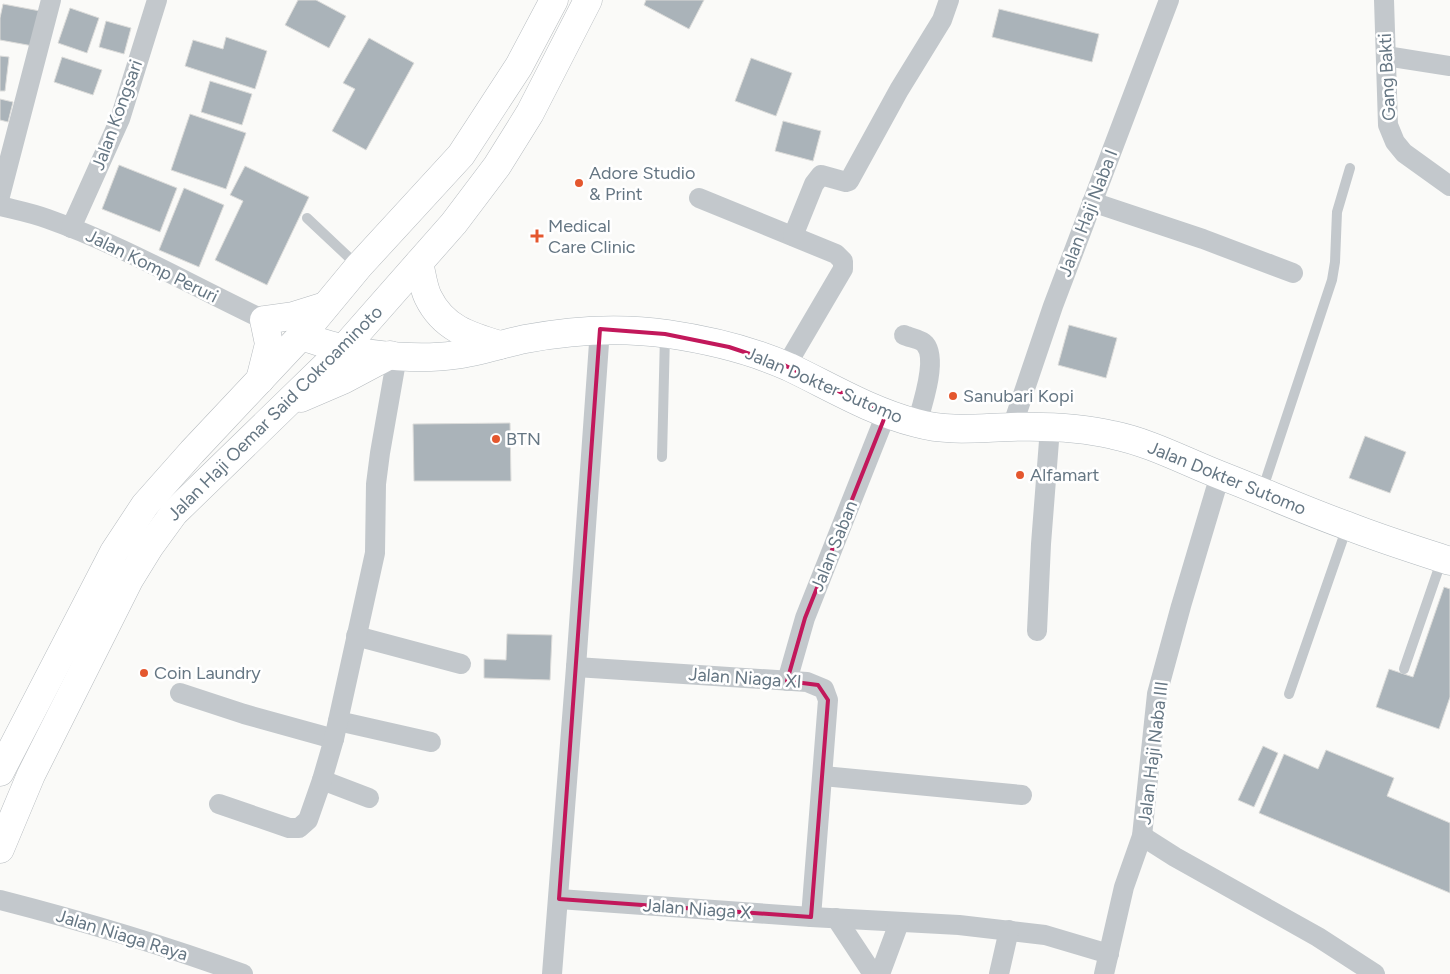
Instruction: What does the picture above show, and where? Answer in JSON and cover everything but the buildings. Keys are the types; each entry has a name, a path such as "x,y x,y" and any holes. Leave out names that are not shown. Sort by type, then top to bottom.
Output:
{"main road":[{"name":"Jalan Haji Oemar Said Cokroaminoto","path":"0,772 114,552 145,505 301,336 359,266 461,155 519,66 554,0"},
{"name":"Jalan Haji Oemar Said Cokroaminoto","path":"0,849 35,766 129,580 150,546 174,513 216,470 282,410 343,349 454,223 497,166 530,114 588,0"},
{"path":"419,263 427,295 436,312 467,336 500,346"},
{"path":"260,380 269,344 264,320 293,316 325,306"},
{"name":"Jalan Dokter Sutomo","path":"301,336 343,349 393,356 452,356 500,346 522,339 600,329 665,334 716,342 786,366 852,399 886,414 917,424 958,430 1012,427 1050,428 1091,430 1117,435 1174,455 1347,526 1446,560"},
{"path":"282,410 303,397 393,356"}],"street":[{"path":"0,196 51,0"},
{"name":"Jalan Kongsari","path":"72,228 120,119 157,0"},
{"path":"793,236 814,184 821,175 846,182 849,181 899,90 942,20 949,0"},
{"name":"Jalan Haji Naba I","path":"1012,427 1053,306 1169,0"},
{"name":"Gang Bakti","path":"1384,0 1388,125 1395,142 1404,153 1450,186"},
{"path":"1386,56 1450,66"},
{"path":"699,198 836,254 843,261 843,269 786,366"},
{"path":"1092,202 1203,239 1294,273"},
{"name":"Jalan Komp Peruri","path":"0,206 46,218 122,248 264,320 301,336"},
{"path":"552,974 600,329"},
{"path":"904,336 922,342 928,350 930,358 928,386 917,424"},
{"path":"218,804 288,828 299,828 308,820 336,730 375,553 376,484 393,356"},
{"name":"Jalan Saban","path":"787,681 805,618 886,414"},
{"path":"1037,631 1050,428"},
{"name":"Jalan Haji Naba III","path":"1104,974 1124,887 1142,836 1157,694 1220,475"},
{"path":"356,636 461,664"},
{"name":"Jalan Niaga XI","path":"576,667 807,682 824,689 828,700 812,917"},
{"path":"180,693 244,714 336,730 431,742"},
{"path":"823,776 1022,795"},
{"path":"322,780 369,798"},
{"path":"1142,836 1318,937 1376,974"},
{"name":"Jalan Niaga X","path":"559,898 1010,930 1045,935 1108,954"},
{"name":"Jalan Niaga Raya","path":"0,900 64,916 243,974"},
{"path":"836,918 873,974"},
{"path":"880,974 899,923"},
{"path":"999,974 1010,930"}],"lane":[{"path":"1262,492 1332,280 1337,212 1350,168"},
{"path":"307,218 359,266"},
{"path":"662,457 665,334"},
{"path":"1289,694 1347,526"},
{"path":"1404,669 1446,560"}],"highlighted area":[{"path":"600,329 665,334 729,347 786,366 886,414 805,618 787,681 818,685 828,700 811,917 559,899"}],"place":[{"name":"Adore Studio & Print","path":"579,183"},
{"name":"Medical Care Clinic","path":"537,236"},
{"name":"Sanubari Kopi","path":"953,396"},
{"name":"BTN","path":"496,439"},
{"name":"Alfamart","path":"1020,475"},
{"name":"Coin Laundry","path":"144,673"}]}
